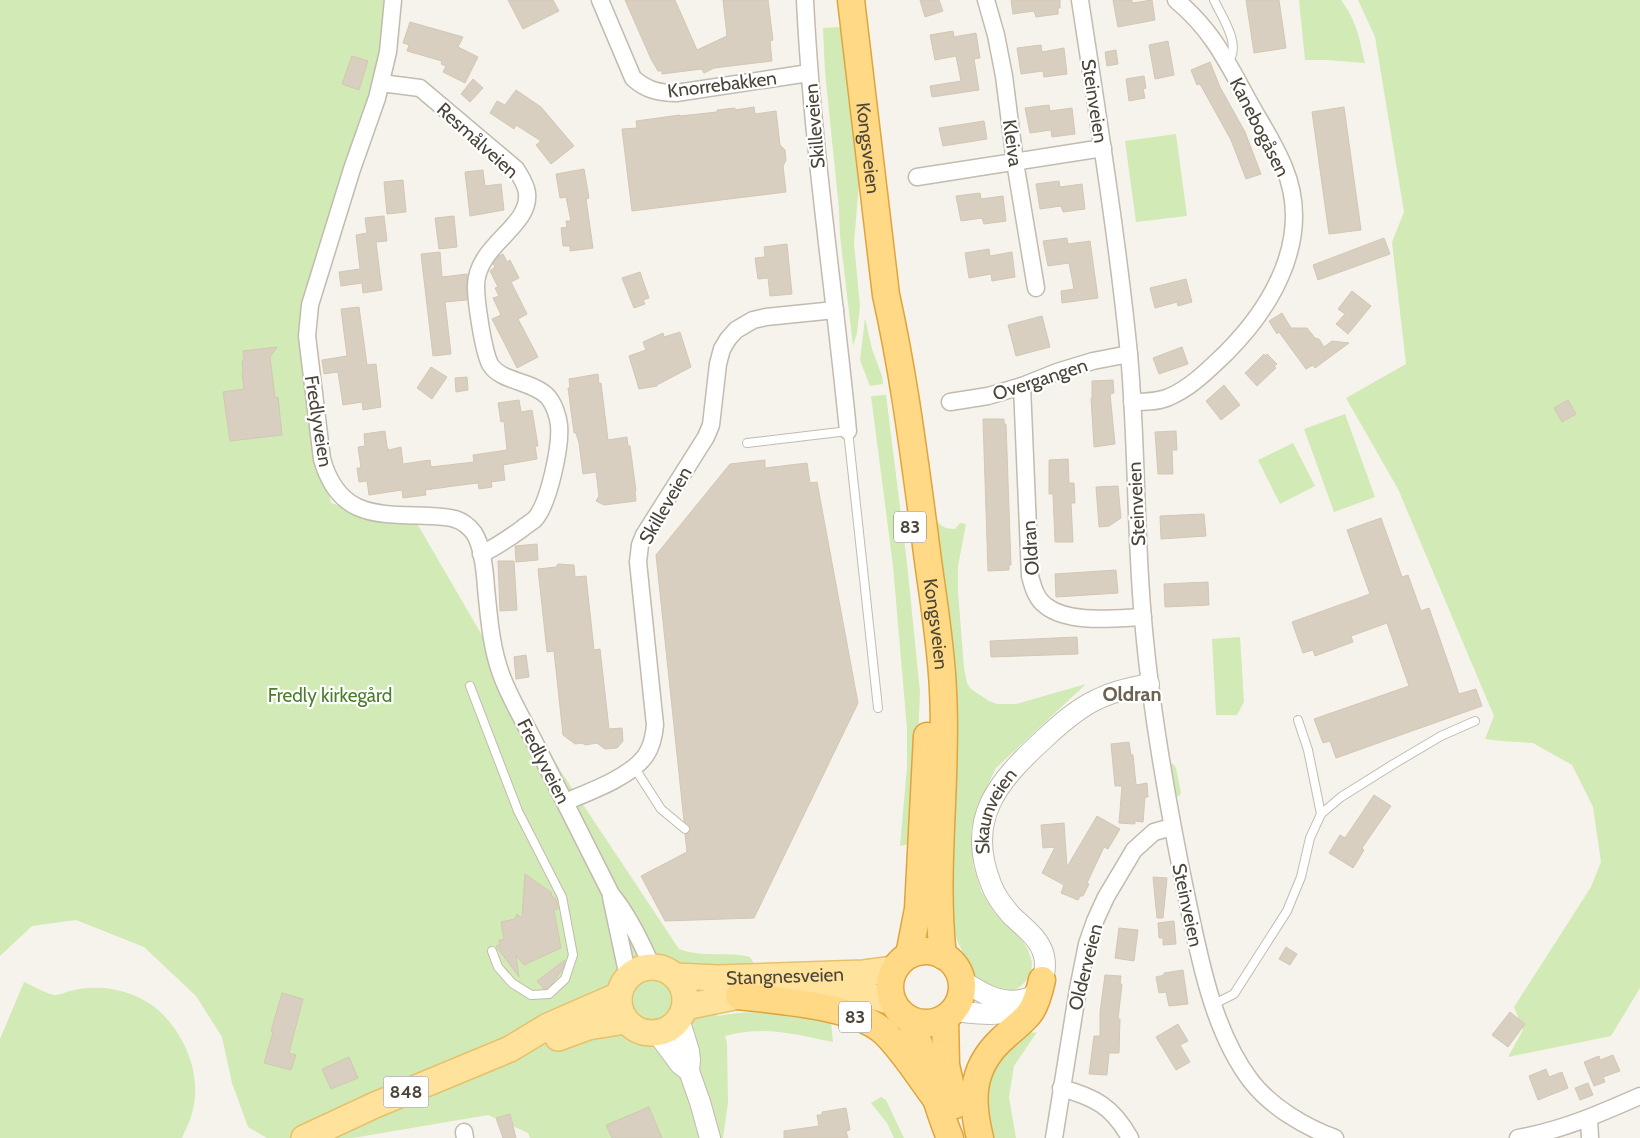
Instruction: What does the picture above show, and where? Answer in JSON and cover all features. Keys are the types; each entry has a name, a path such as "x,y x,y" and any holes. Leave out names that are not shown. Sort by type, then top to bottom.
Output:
{"highway":[{"name":"Kongsveien","path":"851,0 886,295 895,335 908,415 941,655 944,732 939,899 943,956"},
{"name":"Kongsveien","path":"886,295 886,335 920,610 927,692 927,729 918,909 902,962"},
{"path":"902,962 923,951 943,956 957,969 961,980 961,997 949,1015 946,1065 956,1107 968,1138"},
{"name":"83","path":"902,962 890,982 889,989 892,1002 900,1013 911,1021 950,1138"},
{"path":"980,1138 974,1113 973,1097 982,1067 999,1042 1025,1020 1034,1009 1037,989"},
{"name":"83","path":"739,996 823,1008 862,1019 876,1026 897,1047 936,1099"},
{"path":"911,1021 928,1024 949,1015"}],"main road":[{"name":"Stangnesveien","path":"652,967 668,971 675,976 718,978 864,973 902,962"},
{"name":"848","path":"304,1138 376,1105 510,1049 548,1026 623,986 639,969 652,967"},
{"path":"675,976 684,990 682,1013"},
{"path":"623,986 620,1009 626,1021 637,1030 657,1033"},
{"name":"Stangnesveien","path":"657,1033 669,1029 682,1013 739,996 846,992 861,993 892,1002"},
{"name":"848","path":"510,1049 538,1045 588,1027 626,1021"}],"street":[{"name":"Fredlyveien","path":"393,0 388,52 377,98 352,169 310,305 307,336 322,459 326,475 336,491 346,501 360,510 385,515 449,517 463,522 475,535 481,554 491,629 501,675 611,894 633,926 652,967"},
{"name":"Knorrebakken","path":"600,0 634,78 650,90 676,93 809,73"},
{"name":"Skilleveien","path":"805,0 809,73 821,197 848,431"},
{"name":"Kleiva","path":"986,0 996,35 1004,76 1015,162 1036,288"},
{"name":"Steinveien","path":"1080,0 1129,354 1142,617 1149,684 1172,827 1198,954 1214,1004 1231,1047 1256,1087 1291,1116 1310,1127 1336,1138"},
{"name":"Kanebogåsen","path":"1132,402 1147,402 1169,398 1187,387 1208,370 1244,335 1262,312 1279,281 1289,256 1294,214 1292,195 1284,168 1228,62 1210,33 1192,13 1176,0"},
{"name":"Resmålveien","path":"381,83 420,88 516,169 527,192 526,207 520,218 487,254 480,268 476,284 486,353 490,365 499,373 532,386 547,396 554,407 559,424 558,445 553,474 546,497 535,519 496,547 481,554"},
{"path":"917,177 1102,148"},
{"name":"Skilleveien","path":"565,802 596,788 634,767 647,753 653,741 655,725 638,562 640,545 662,504 706,437 711,424 718,364 722,349 736,330 753,320 835,310"},
{"name":"Overgangen","path":"950,402 988,396 1093,361 1129,354"},
{"name":"Oldran","path":"1022,386 1030,576 1034,592 1046,606 1066,616 1142,617"},
{"name":"Skaunveien","path":"1037,989 1045,963 1041,946 1003,905 994,890 984,860 983,830 991,800 1007,775 1074,713 1096,700 1115,692 1149,684"},
{"name":"Olderveien","path":"1054,1138 1078,989 1087,944 1095,922 1106,897 1134,850 1154,832 1172,827"},
{"name":"Fredlyveien","path":"611,894 623,986"},
{"path":"961,980 987,996 999,1000 1020,1000 1037,989"},
{"path":"949,1015 1000,1014 1013,1011 1022,1005 1037,989"},
{"path":"682,1013 690,1060 689,1071 710,1138"},
{"path":"657,1033 680,1064 689,1071"},
{"path":"1061,1088 1084,1094 1103,1105 1116,1116 1130,1138"},
{"path":"1518,1138 1539,1134 1589,1119 1640,1096"},
{"path":"1589,1119 1590,1138"}],"lane":[{"path":"1214,0 1231,38 1233,48 1228,62"},
{"path":"747,443 848,431 878,708"},
{"path":"470,686 518,811 562,897 573,955 565,979 549,994 531,995 512,983 498,967 492,951"},
{"path":"1298,720 1308,750 1321,814"},
{"path":"1214,1004 1234,994 1287,911 1301,877 1310,838 1321,814 1341,797 1408,755 1441,736 1475,721"},
{"path":"634,767 661,809 685,829"}],"green space":[{"name":"Fredly kirkegård","path":"0,0 399,0 382,95 298,340 331,503 392,523 415,520 562,773 679,949 688,952 732,954 750,957 756,967 709,994 717,1016 745,1012 774,1012 803,1015 831,1022 833,1042 766,1031 753,1031 725,1036 727,1043 728,1103 723,1138 530,1138 528,1133 488,1115 353,1138 267,1138 248,1127 232,1083 222,1037 196,996 144,947 76,920 32,926 0,956"},
{"path":"1299,0 1341,0 1354,23 1365,63 1305,60"},
{"path":"1358,0 1640,0 1640,988 1611,1036 1508,1057 1523,1030 1514,1007 1591,887 1601,862 1593,807 1572,765 1533,743 1485,739 1494,716 1398,489 1346,398 1406,364 1392,242 1404,212 1375,37"},
{"path":"842,27 859,183 854,243 860,306 857,333 853,346 840,236 825,72 823,28"},
{"path":"1176,134 1187,216 1136,222 1125,141"},
{"path":"865,318 883,384 870,386 860,360"},
{"path":"886,395 907,563 920,692 917,764 910,844 900,846 907,767 907,729 893,566 871,396"},
{"path":"1345,414 1375,497 1334,512 1304,429"},
{"path":"1293,443 1315,486 1280,504 1258,460"},
{"path":"933,515 939,524 947,528 955,529 960,523 966,524 958,566 958,592 964,668 967,683 971,689 997,704 1016,704 1086,684 996,768 977,807 971,830 973,865 981,891 993,911 1022,940 1032,962 1031,975 1021,986 1011,992 996,990 975,979 957,940 948,899"},
{"path":"1240,637 1244,702 1237,715 1216,715 1212,639"},
{"path":"1171,763 1176,768 1181,793 1175,797 1168,764"},
{"path":"24,982 52,995 87,988 118,990 139,998 157,1009 176,1030 189,1056 193,1071 195,1099 191,1116 182,1138 0,1138 0,1039"},
{"path":"1037,1032 1014,1066 1009,1097 1016,1138 992,1138 984,1103 989,1076 1002,1053 1020,1035"},
{"path":"881,1097 886,1100 904,1138 894,1138 887,1123 871,1103"}],"building":[{"path":"508,0 553,0 559,11 523,29"},
{"path":"625,0 675,0 697,50 727,36 723,0 768,0 773,40 770,41 772,61 714,68 704,73 702,69 662,74 662,71 658,71 651,59"},
{"path":"920,0 939,0 943,11 925,17"},
{"path":"1011,0 1060,0 1060,8 1058,8 1058,14 1036,17 1034,11 1013,14"},
{"path":"1113,0 1132,0 1132,3 1152,0 1155,20 1118,27"},
{"path":"1246,0 1279,0 1286,48 1254,53"},
{"path":"410,22 463,37 458,47 478,57 465,83 443,72 446,66 441,64 442,61 407,51 409,45 403,43"},
{"path":"953,31 954,37 976,33 980,58 974,59 979,90 932,97 930,86 961,81 956,56 935,60 930,35"},
{"path":"1168,41 1174,75 1155,79 1149,45"},
{"path":"1041,45 1042,52 1064,48 1067,74 1044,77 1043,71 1021,74 1017,48"},
{"path":"1116,50 1118,64 1107,66 1105,52"},
{"path":"352,56 368,61 359,90 342,84"},
{"path":"1210,62 1220,87 1245,132 1261,174 1246,179 1231,140 1200,84 1197,85 1191,70"},
{"path":"1144,76 1146,88 1143,89 1145,98 1129,101 1126,79"},
{"path":"473,79 483,88 470,102 461,94"},
{"path":"516,90 541,107 574,146 551,164 536,145 541,141 516,125 514,129 490,113 497,101 505,105"},
{"path":"1049,105 1050,111 1072,108 1075,134 1052,137 1051,130 1030,133 1025,108"},
{"path":"754,107 755,114 776,111 780,145 785,150 786,160 783,166 786,192 632,211 622,129 637,128 636,121"},
{"path":"1344,107 1361,230 1329,234 1312,112"},
{"path":"984,121 987,139 943,146 939,128"},
{"path":"584,169 589,198 586,199 593,248 570,251 570,246 563,246 561,228 567,227 566,221 571,221 566,197 560,198 556,174"},
{"path":"483,170 485,186 501,184 504,210 470,216 465,172"},
{"path":"403,180 406,212 387,214 384,182"},
{"path":"1059,181 1060,187 1082,184 1085,209 1063,212 1061,206 1040,209 1036,184"},
{"path":"980,193 981,199 1003,196 1006,221 984,224 982,218 961,221 956,196"},
{"path":"384,216 387,241 376,242 382,290 363,293 362,283 341,286 339,272 360,269 356,235 367,233 365,218"},
{"path":"454,216 457,247 439,249 435,218"},
{"path":"1067,238 1068,244 1090,241 1098,298 1062,303 1061,291 1074,289 1069,263 1048,266 1043,241"},
{"path":"1384,238 1390,254 1318,280 1313,265"},
{"path":"787,244 792,294 770,296 768,278 758,279 755,258 765,257 764,247"},
{"path":"989,249 990,256 1012,252 1015,277 992,281 991,274 969,278 965,253"},
{"path":"440,252 442,277 467,274 467,300 445,302 451,354 433,356 421,254"},
{"path":"503,254 507,262 510,260 519,278 511,282 527,314 518,319 538,357 517,368 492,319 501,315 493,298 499,296 495,288 498,287 490,271 495,267 493,264 499,256"},
{"path":"640,272 649,298 643,300 645,304 634,308 622,278"},
{"path":"1186,279 1192,302 1178,306 1177,302 1155,308 1150,288"},
{"path":"1352,291 1371,306 1348,334 1336,324 1345,314 1338,309"},
{"path":"359,307 367,365 376,364 381,407 363,410 362,402 343,405 338,372 324,374 322,360 347,356 341,309"},
{"path":"1282,313 1291,328 1307,328 1315,338 1319,339 1324,347 1332,341 1349,343 1315,368 1313,365 1306,369 1279,332 1277,334 1269,321"},
{"path":"1042,316 1050,347 1016,356 1008,325"},
{"path":"680,332 691,367 657,386 639,389 629,356 646,350 643,342 663,333 664,337"},
{"path":"277,347 270,357 275,398 278,397 282,435 230,441 223,392 244,389 242,372 243,351"},
{"path":"1182,347 1188,364 1159,374 1153,358"},
{"path":"1264,354 1265,356 1267,354 1277,364 1274,366 1276,368 1257,386 1245,373"},
{"path":"431,367 447,377 432,399 417,388"},
{"path":"598,374 599,384 601,383 608,440 627,437 628,446 630,446 636,501 604,505 596,501 599,496 596,472 583,474 579,443 576,433 574,433 568,388 570,388 569,379"},
{"path":"467,377 468,390 456,392 455,378"},
{"path":"1113,380 1114,393 1110,394 1115,444 1094,447 1091,398 1092,381"},
{"path":"1224,385 1240,405 1221,420 1206,401"},
{"path":"519,400 521,412 532,410 538,446 535,446 537,459 503,465 505,480 491,482 492,487 479,489 478,483 425,490 426,495 403,498 402,490 369,495 367,481 359,482 357,468 361,468 358,447 365,446 364,434 385,431 389,450 401,447 403,464 430,460 431,467 474,462 473,455 507,450 504,421 501,422 498,403"},
{"path":"1568,400 1576,414 1562,422 1554,408"},
{"path":"983,419 1004,419 1004,424 1006,424 1011,565 1009,565 1009,570 988,571"},
{"path":"1176,431 1177,450 1172,450 1173,474 1158,474 1155,432"},
{"path":"1068,459 1069,483 1074,483 1075,503 1071,503 1073,542 1055,542 1053,494 1049,494 1049,460"},
{"path":"765,460 765,468 807,463 810,483 817,482 858,703 754,918 665,921 641,876 687,852 685,834 689,833 691,829 684,821 656,555 730,464"},
{"path":"1118,486 1121,518 1109,526 1099,527 1096,487"},
{"path":"1204,514 1206,536 1161,539 1160,516"},
{"path":"1381,518 1402,577 1408,575 1421,611 1429,608 1459,694 1476,689 1482,706 1336,758 1330,741 1323,743 1314,719 1409,686 1387,623 1351,636 1353,642 1315,656 1313,650 1303,653 1292,622 1370,594 1347,530"},
{"path":"537,544 538,560 516,562 515,546"},
{"path":"498,561 514,561 517,610 500,611"},
{"path":"558,564 574,565 575,577 586,576 594,650 600,649 609,729 622,728 623,741 617,748 605,749 597,743 575,744 563,735 554,651 547,652 538,569 556,567"},
{"path":"1116,570 1118,593 1056,597 1055,574"},
{"path":"1208,582 1209,605 1165,607 1164,584"},
{"path":"1077,637 1078,654 991,657 990,641"},
{"path":"526,655 529,677 516,679 514,657"},
{"path":"1129,742 1131,755 1133,755 1136,785 1147,783 1148,797 1145,797 1143,822 1135,821 1135,824 1119,823 1122,786 1115,786 1111,744"},
{"path":"1374,795 1391,806 1362,848 1364,850 1353,868 1329,853 1340,835 1345,838"},
{"path":"1097,816 1120,829 1108,849 1104,847 1087,883 1089,884 1083,896 1080,896 1078,900 1061,893 1064,885 1042,873 1055,847 1043,848 1041,825 1064,823 1067,867"},
{"path":"525,874 552,893 551,895 556,899 558,909 554,910 561,948 524,965 516,956 519,977 496,946 500,945 499,940 504,939 501,922 515,919 517,914 522,918"},
{"path":"1153,877 1167,878 1163,918 1157,918"},
{"path":"1174,921 1176,944 1163,945 1163,938 1159,938 1158,923"},
{"path":"1119,928 1138,930 1134,961 1115,958"},
{"path":"1286,947 1297,954 1290,965 1279,959"},
{"path":"565,960 563,968 552,984 544,989 537,981"},
{"path":"1183,970 1188,1004 1169,1006 1166,992 1159,993 1156,977 1164,975 1164,973"},
{"path":"1105,975 1121,976 1120,984 1122,984 1118,1019 1120,1019 1119,1053 1109,1053 1107,1075 1089,1074 1094,1036 1100,1036 1100,1012"},
{"path":"282,993 303,999 289,1053 296,1055 291,1070 264,1063"},
{"path":"1510,1012 1525,1024 1508,1047 1492,1035"},
{"path":"1178,1024 1188,1041 1180,1045 1190,1062 1176,1070 1156,1037"},
{"path":"1613,1055 1620,1071 1603,1077 1605,1082 1594,1086 1584,1062 1599,1056 1600,1060"},
{"path":"349,1057 358,1078 331,1089 322,1069"},
{"path":"1546,1069 1549,1077 1562,1072 1568,1088 1538,1100 1529,1076"},
{"path":"1588,1083 1593,1095 1580,1100 1575,1088"},
{"path":"649,1107 662,1138 612,1138 606,1125"},
{"path":"846,1108 850,1130 846,1131 848,1138 784,1138 784,1131 819,1126 817,1115 822,1115 822,1112"},
{"path":"510,1114 516,1138 503,1138 496,1118"}],"district":[{"name":"Oldran","path":"1132,694"}]}
